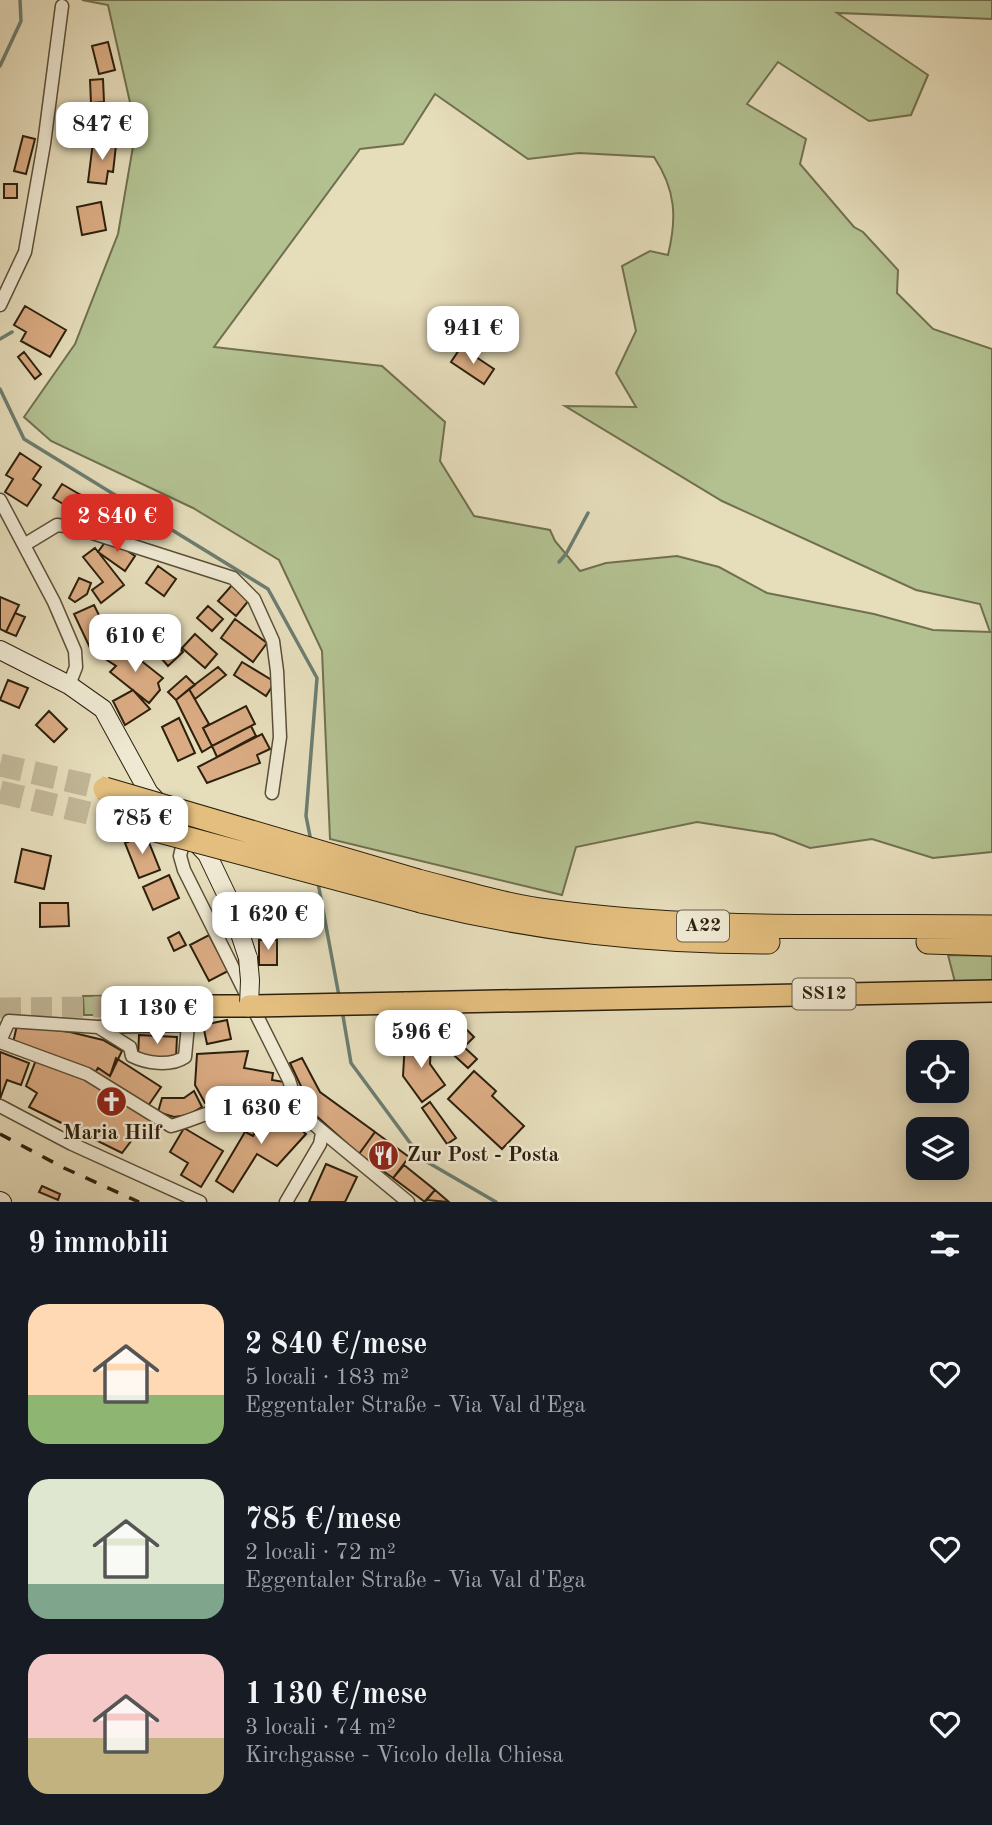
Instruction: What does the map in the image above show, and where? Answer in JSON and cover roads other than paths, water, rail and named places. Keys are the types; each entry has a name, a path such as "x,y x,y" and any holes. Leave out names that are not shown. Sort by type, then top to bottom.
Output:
{"highway":[{"name":"A22","path":"105,789 420,891 481,915 570,931 700,942 992,944"},
{"name":"A22","path":"118,820 420,891 485,899 545,911 636,921 736,926 992,927"}],"main road":[{"name":"SS12","path":"194,1006 992,991"}],"street":[{"path":"0,305 25,252 44,144 62,6"},
{"path":"0,500 54,602 75,651 76,667 69,685"},
{"path":"24,545 57,525 74,527 233,578 254,599 274,641 280,737 272,793"},
{"path":"0,650 69,685 103,709 149,793 207,854 216,870 248,958 248,1006"},
{"path":"186,831 180,856 184,870 289,1080 299,1112 408,1202"},
{"path":"98,1027 130,1046 132,1056 146,1062 180,1061 185,1057 188,1025 98,1027 9,1021 0,1041 87,1074 171,1126 192,1120 209,1111 250,1105 299,1112"},
{"path":"0,1106 72,1144 200,1202"},
{"path":"286,1202 320,1144 322,1133"}],"waterway":[{"path":"0,66 21,21 20,0"},
{"path":"0,339 12,332"},
{"path":"0,389 24,439 268,589 317,678 306,816 311,841"},
{"path":"559,562 588,513"},
{"path":"318,883 339,996"},
{"path":"342,1010 351,1063 422,1159 496,1202"}],"tunnel":[{"path":"0,765 105,789"},
{"path":"0,792 118,820"},
{"path":"0,1008 194,1006"}],"railway":[{"path":"0,1134 64,1168 139,1202"}],"place":[{"name":"Maria Hilf","path":"112,1101"},
{"name":"Zur Post - Posta","path":"384,1155"}]}
